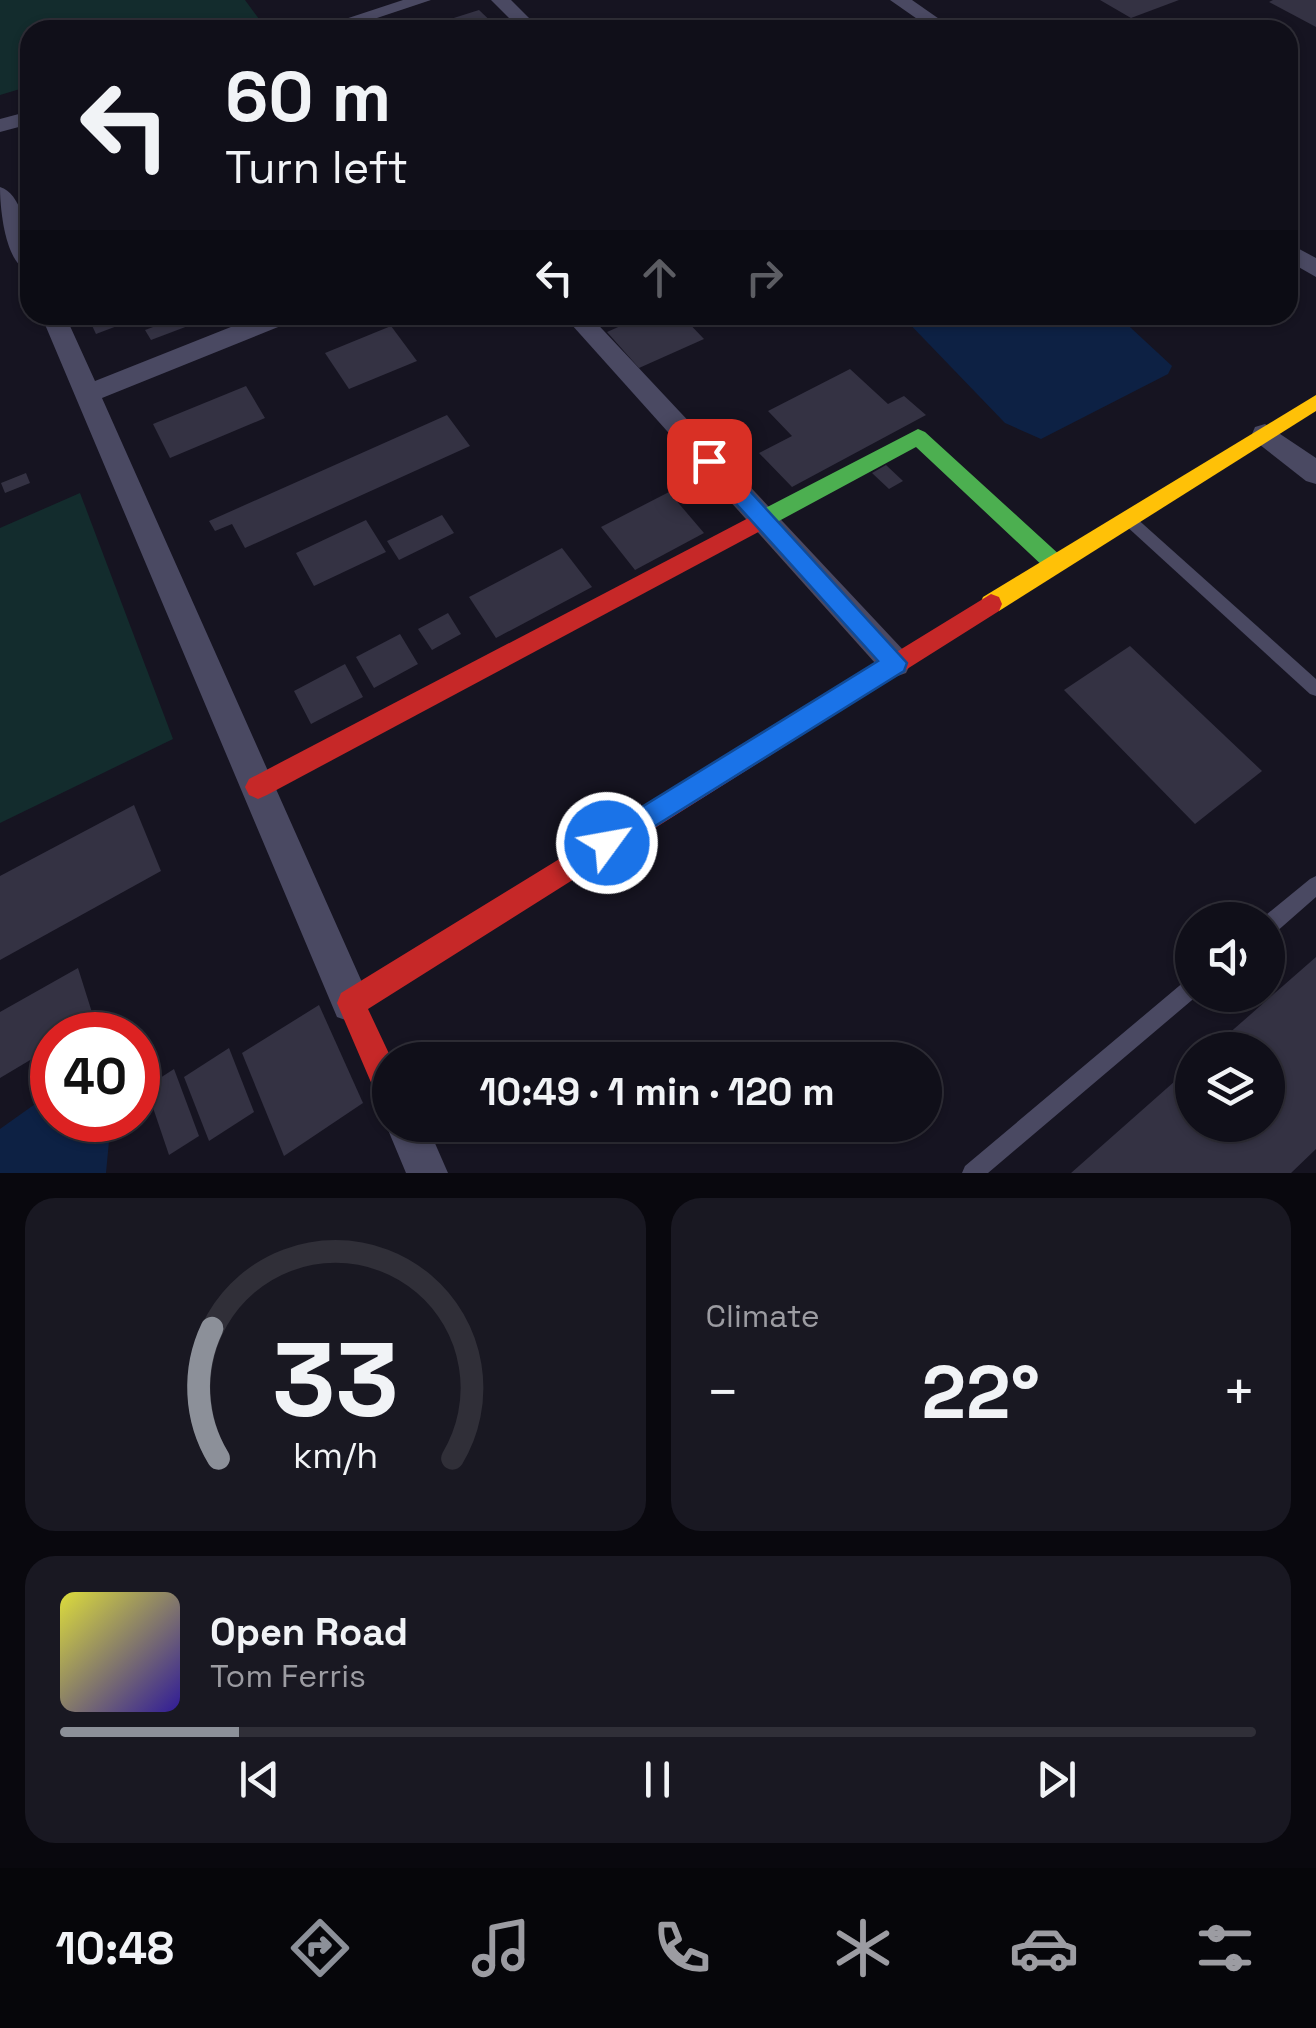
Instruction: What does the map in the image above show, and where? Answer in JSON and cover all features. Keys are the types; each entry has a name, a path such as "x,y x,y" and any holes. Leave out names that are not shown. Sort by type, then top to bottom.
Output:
{"street":[{"path":"355,20 422,0"},
{"path":"500,0 521,20"},
{"path":"900,0 931,20"},
{"path":"0,194 20,241"},
{"path":"58,325 372,1050"},
{"path":"90,392 259,325"},
{"path":"584,325 895,663"},
{"path":"351,1003 1316,402"},
{"path":"1265,434 1316,474"},
{"path":"258,787 918,436 1054,563"},
{"path":"413,1142 427,1173"}],"lane":[{"path":"1129,520 1316,689"},
{"path":"1285,911 1316,885"},
{"path":"972,1173 1175,1002"}],"green space":[{"path":"0,0 245,0 260,20 20,20 20,89 0,95"},
{"path":"80,493 173,739 0,823 0,528"}],"water":[{"path":"911,325 1128,325 1172,366 1168,374 1041,439 1005,423"},
{"path":"30,1108 30,1142 109,1142 106,1173 0,1173 0,1129"}],"building":[{"path":"1100,0 1179,0 1131,18"},
{"path":"1316,0 1316,27 1269,2"},
{"path":"479,10 490,20 447,20"},
{"path":"92,325 120,325 96,334"},
{"path":"158,325 191,325 151,340 145,330"},
{"path":"623,325 691,325 704,339 639,368 607,332"},
{"path":"391,326 417,361 349,389 325,353"},
{"path":"850,369 888,404 904,396 926,415 792,487 759,453 792,436 768,411"},
{"path":"246,386 265,418 170,458 153,424"},
{"path":"447,415 470,446 245,548 232,524 215,531 209,521"},
{"path":"886,465 903,481 889,489 872,473"},
{"path":"26,473 30,483 5,493 1,483"},
{"path":"669,492 704,533 635,570 601,527"},
{"path":"442,515 454,533 399,560 387,541"},
{"path":"366,520 386,552 314,586 296,553"},
{"path":"562,548 592,587 496,638 469,597"},
{"path":"448,613 461,634 432,650 418,629"},
{"path":"400,634 418,664 374,688 356,657"},
{"path":"1130,646 1262,771 1195,824 1064,690"},
{"path":"345,664 363,697 311,724 294,691"},
{"path":"134,805 161,871 0,960 0,876"},
{"path":"1316,957 1316,1149 1291,1173 1071,1173 1175,1081 1175,1142 1285,1142 1285,1032 1231,1032 1253,1012 1285,1012 1285,984"},
{"path":"78,968 92,1012 30,1012 30,1060 0,1078 0,1012"},
{"path":"319,1005 363,1103 284,1156 242,1053"},
{"path":"229,1048 254,1112 209,1141 184,1077"},
{"path":"174,1069 199,1136 169,1155 160,1128 160,1078"}],"traffic: fast":[{"path":"758,522 918,437 1054,563"}],"traffic: slow":[{"path":"991,604 1316,402"}],"traffic: jam":[{"path":"258,787 758,522"},
{"path":"372,1050 351,1003 991,604"}],"route":[{"path":"607,843 895,663 709,461"}]}
